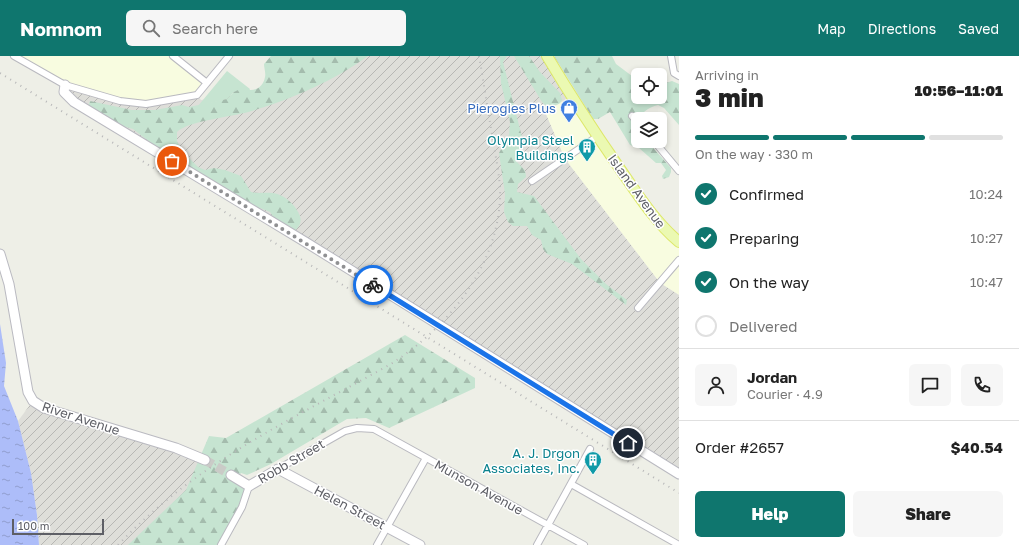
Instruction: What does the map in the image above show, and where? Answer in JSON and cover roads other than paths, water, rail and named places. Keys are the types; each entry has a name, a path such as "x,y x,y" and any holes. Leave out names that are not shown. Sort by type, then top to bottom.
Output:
{"main road":[{"name":"Island Avenue","path":"547,56 598,136 638,194 664,228 679,242"}],"street":[{"path":"14,56 24,58 65,85 120,102 137,104 197,95 229,56"},
{"path":"173,56 207,83"},
{"path":"671,56 674,73 679,76"},
{"path":"65,85 64,92 74,102 435,322 679,474"},
{"path":"532,181 598,136"},
{"path":"660,148 679,170"},
{"name":"River Avenue","path":"0,254 9,284 26,384 33,401 44,408 176,448 205,460"},
{"path":"638,308 679,260"},
{"name":"Robb Street","path":"221,545 242,507 249,486 345,431 357,428 374,429"},
{"name":"Munson Avenue","path":"374,429 584,545"},
{"path":"537,545 590,449"},
{"path":"377,545 426,458"},
{"name":"Helen Street","path":"278,469 420,545"},
{"path":"231,475 249,486"},
{"path":"571,484 679,545"}],"water":[{"path":"0,324 6,363 4,386 18,421 31,473 37,515 39,545 0,545"}],"tunnel":[{"path":"205,460 231,475"}],"railway":[{"path":"118,545 149,515 214,465 283,423 391,364 412,349 431,333 465,294 479,273 489,250 496,225 500,200 498,170 479,56"},
{"path":"0,73 679,493"}],"place":[{"name":"Pierogies Plus","path":"569,123"},
{"name":"Olympia Steel Buildings","path":"587,162"},
{"name":"A. J. Drgon Associates, Inc.","path":"593,475"}]}
